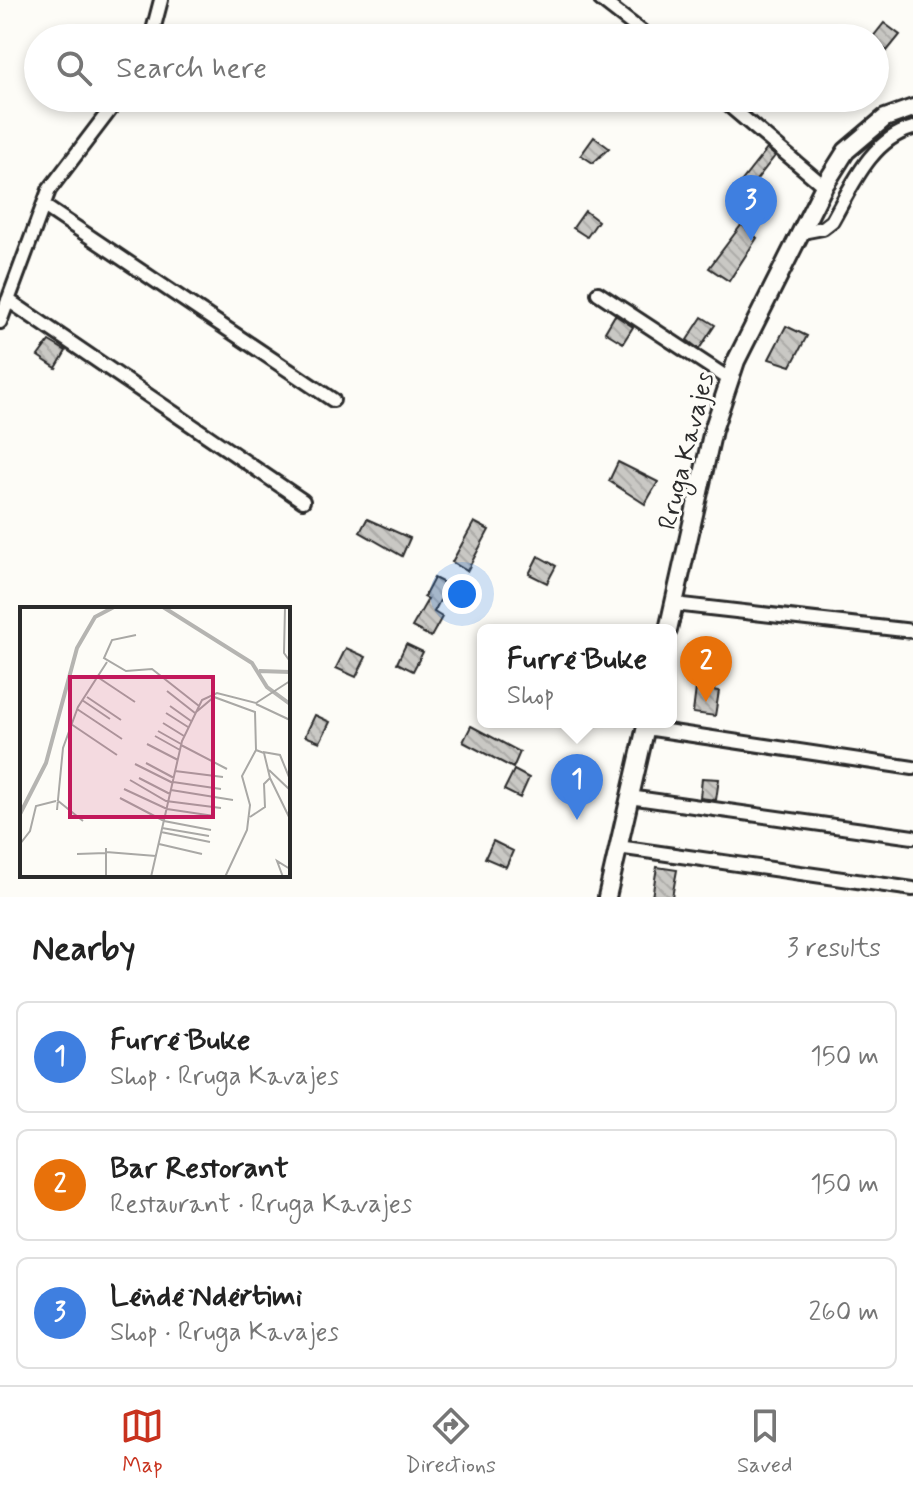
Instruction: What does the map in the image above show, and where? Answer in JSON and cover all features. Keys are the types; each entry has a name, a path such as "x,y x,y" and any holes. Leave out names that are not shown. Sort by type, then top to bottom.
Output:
{"main road":[{"name":"Rruga Kavajes","path":"669,624 713,430 729,379 824,186 854,142 885,118 913,108"},
{"path":"607,897 645,728"}],"street":[{"path":"155,24 161,0"},
{"path":"601,0 632,24"},
{"path":"0,322 57,176 108,112"},
{"path":"737,112 824,186"},
{"path":"802,232 823,228 832,221 872,155 896,135 913,128"},
{"path":"44,206 333,400"},
{"path":"598,293 729,379"},
{"path":"8,300 303,501"},
{"path":"674,604 913,631"},
{"path":"665,728 913,768"},
{"path":"629,797 913,837"},
{"path":"618,847 913,889"}],"building":[{"path":"889,27 900,35 889,49"},
{"path":"594,137 609,148 593,163 581,155"},
{"path":"767,149 775,156 750,188 741,182"},
{"path":"585,211 598,221 587,237 573,228"},
{"path":"742,224 757,238 729,281 709,268"},
{"path":"615,315 633,327 623,343 605,332"},
{"path":"702,317 715,325 699,349 687,340"},
{"path":"786,326 807,336 791,366 769,359"},
{"path":"49,341 66,351 56,368 38,356"},
{"path":"618,462 658,482 645,504 609,481"},
{"path":"367,519 410,538 402,556 360,532"},
{"path":"474,522 489,530 467,571 452,562"},
{"path":"538,556 556,566 547,583 529,574"},
{"path":"434,578 448,585 434,612 442,617 431,637 412,627 428,599 424,597"},
{"path":"406,644 423,652 413,671 397,663"},
{"path":"346,648 366,657 356,677 336,668"},
{"path":"696,688 719,691 715,716 693,713"},
{"path":"315,715 330,722 320,742 305,736"},
{"path":"471,726 520,752 513,768 463,742"},
{"path":"514,770 529,778 520,798 504,790"},
{"path":"702,778 719,779 716,800 700,798"},
{"path":"493,841 513,851 506,867 485,858"},
{"path":"657,867 677,870 672,897 652,897"}],"place":[{"name":"Lëndë Ndërtimi","path":"751,241"},
{"name":"Bar Restorant","path":"706,702"},
{"name":"Furrë Buke","path":"577,820"}]}
